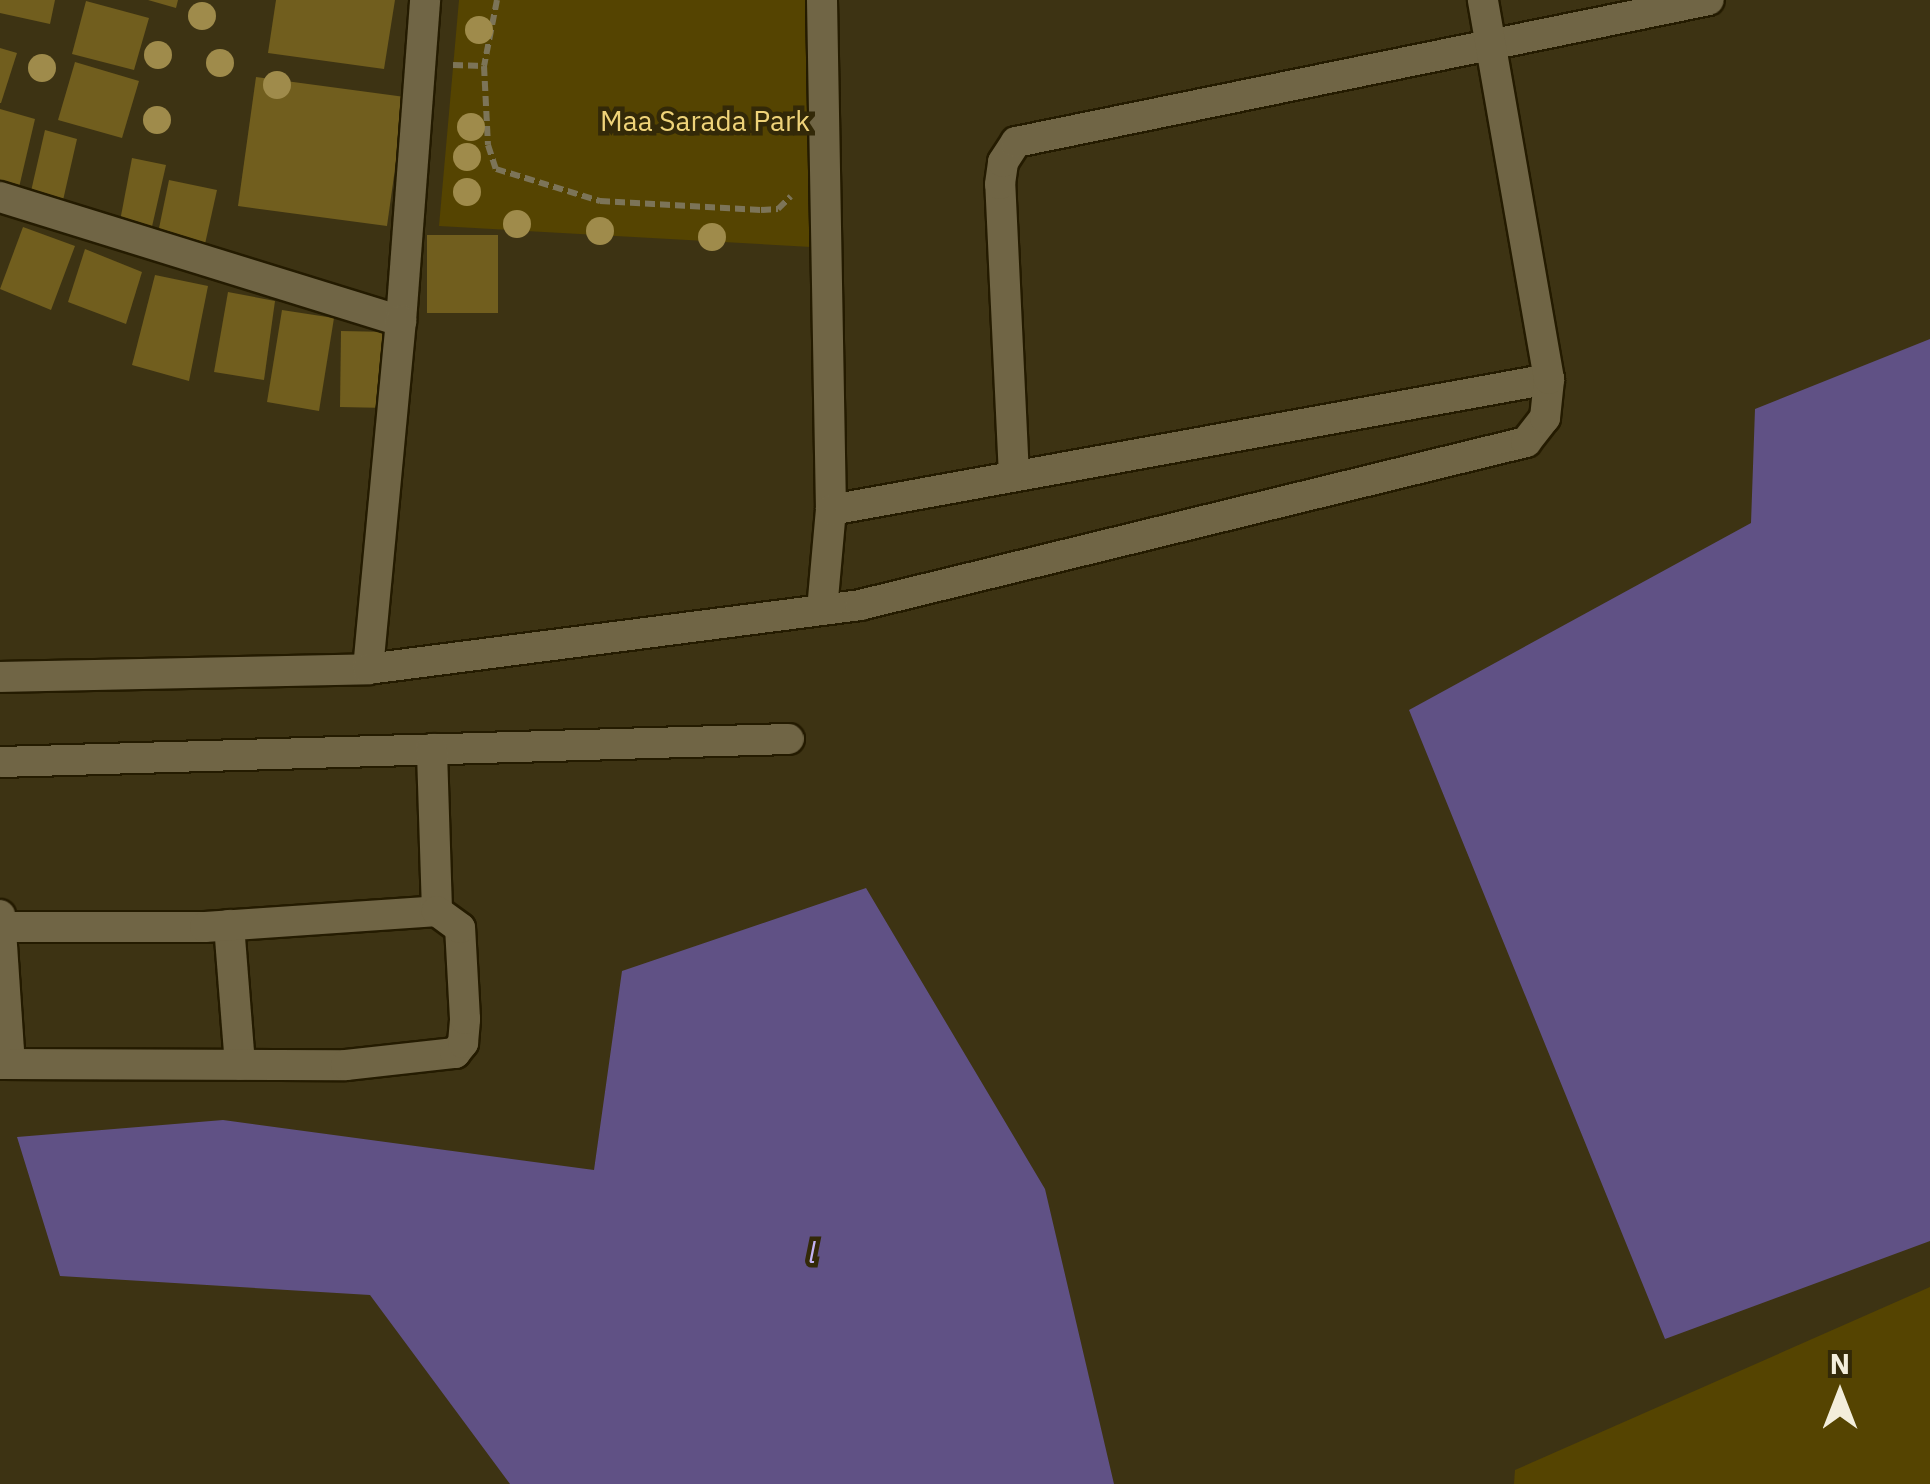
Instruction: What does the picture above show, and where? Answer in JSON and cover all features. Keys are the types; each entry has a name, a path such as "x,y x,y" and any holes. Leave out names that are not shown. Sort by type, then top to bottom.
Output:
{"street":[{"path":"368,669 401,321 425,0"},
{"path":"822,0 830,510 822,610"},
{"path":"0,677 368,669 822,610 1526,442 1545,418 1549,379 1495,47 1483,0"},
{"path":"1014,476 1000,184 1002,162 1016,142 1495,47 1709,0"},
{"path":"0,197 401,321"},
{"path":"830,510 1549,379"},
{"path":"0,762 788,738"},
{"path":"432,749 437,911"},
{"path":"437,911 460,928 465,1019 459,1050 346,1064 5,1064 1,923 229,925 437,911"},
{"path":"229,925 240,1064"}],"path":[{"path":"497,0 484,66 488,146 496,169 600,201 666,207 778,209 794,188"}],"green space":[{"name":"Maa Sarada Park","path":"459,0 831,0 829,248 439,226"},
{"path":"1930,1287 1930,1484 1514,1484 1515,1470"}],"water":[{"path":"1930,339 1930,1241 1665,1339 1409,710 1751,523 1755,409"},
{"name":"l","path":"866,888 1045,1189 1114,1484 510,1484 370,1295 60,1276 17,1137 223,1120 594,1170 622,971"}],"building":[{"path":"0,0 55,0 50,24 0,13"},
{"path":"148,0 178,0 176,8"},
{"path":"276,0 395,0 384,69 268,53"},
{"path":"86,1 149,18 134,70 72,54"},
{"path":"0,48 17,53 1,103 0,103"},
{"path":"75,62 139,81 122,138 58,120"},
{"path":"256,77 405,97 387,226 238,206"},
{"path":"0,109 35,119 17,196 0,190"},
{"path":"45,130 77,139 61,209 29,200"},
{"path":"132,158 166,165 151,231 120,221"},
{"path":"169,180 217,190 205,244 158,233"},
{"path":"23,227 75,246 51,310 0,289"},
{"path":"427,235 498,235 498,313 427,313"},
{"path":"85,249 142,272 126,324 68,302"},
{"path":"155,275 208,286 189,381 132,365"},
{"path":"228,292 275,301 264,380 214,372"},
{"path":"282,310 334,318 319,411 267,402"},
{"path":"341,331 390,332 388,408 340,407"}]}
